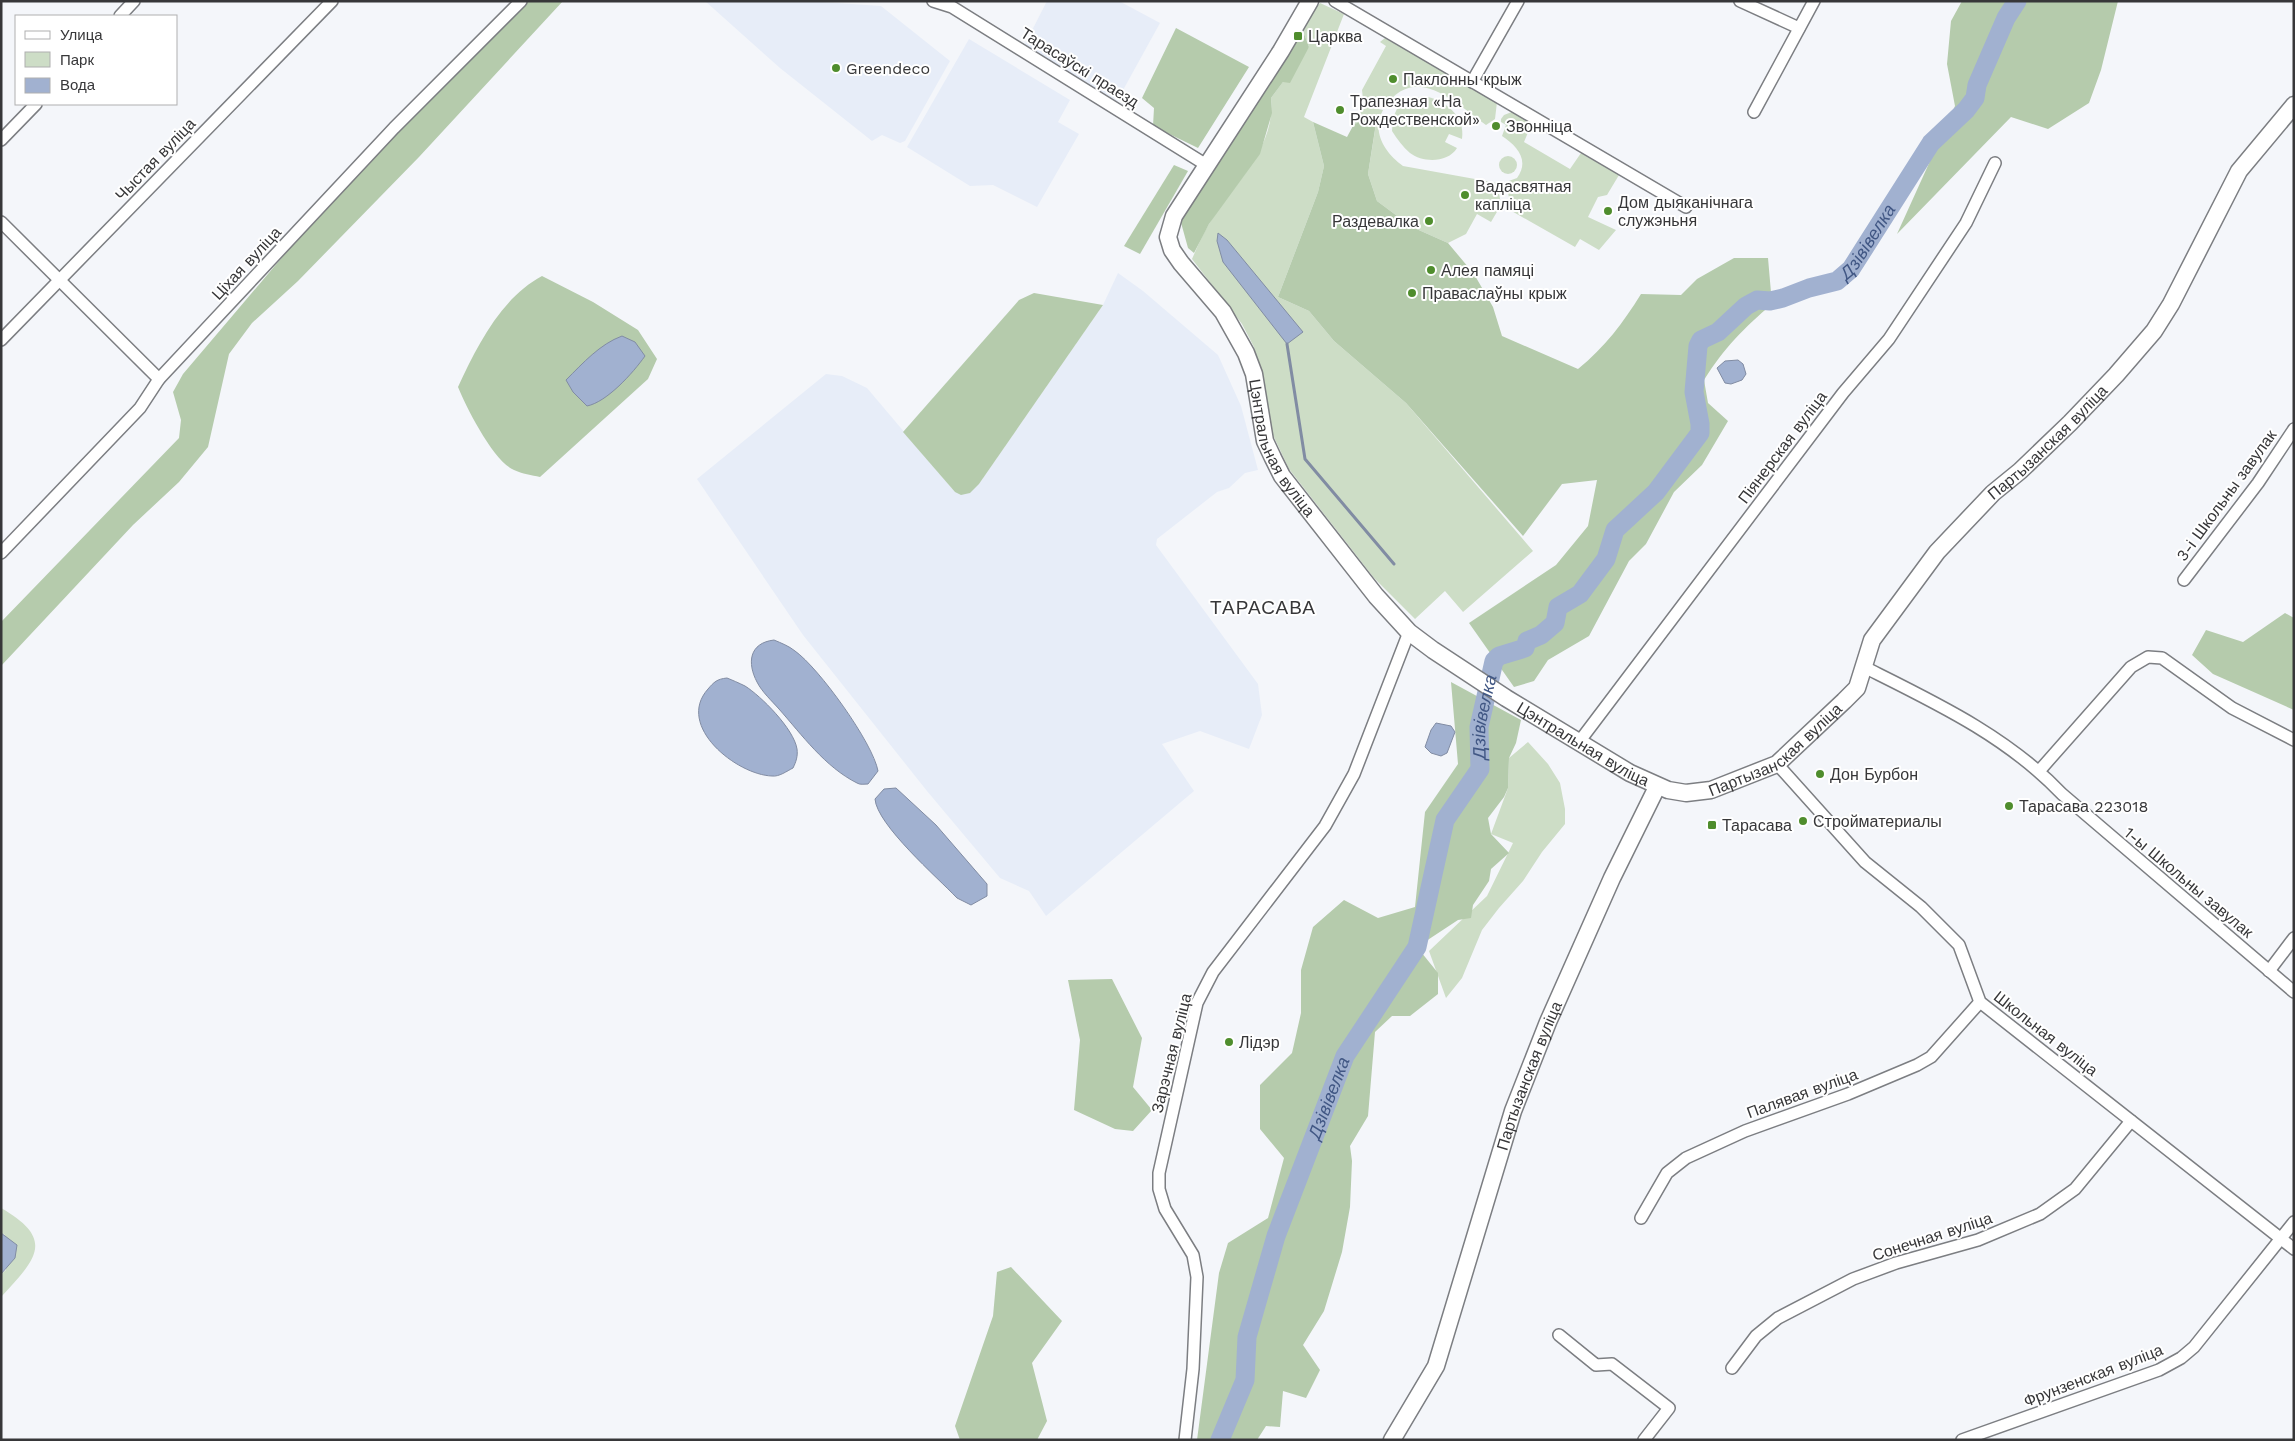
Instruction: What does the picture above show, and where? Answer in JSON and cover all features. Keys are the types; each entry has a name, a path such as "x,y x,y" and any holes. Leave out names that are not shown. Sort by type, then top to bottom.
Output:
{"street":[{"path":"121,15 134,1"},
{"name":"Чыстая вуліца","path":"1,340 332,1"},
{"name":"Ціхая вуліца","path":"1,554 140,408 159,379 394,128 521,1"},
{"name":"Тарасаўскі праезд","path":"933,1 952,7 1208,166"},
{"name":"Цэнтральная вуліца","path":"1310,1 1208,166 1174,216 1168,237 1172,250 1223,312 1240,339 1254,374 1265,441 1282,476 1376,596 1409,632 1471,676 1630,774 1656,786"},
{"path":"1334,1 1686,207"},
{"path":"1472,82 1518,1"},
{"path":"1740,1 1799,28"},
{"path":"1754,112 1814,1"},
{"path":"1,140 35,105"},
{"name":"Партызанская вуліца","path":"1392,1440 1436,1366 1513,1111 1548,1022 1612,878 1656,786 1686,793 1705,792 1777,764 1857,688 1872,640 1937,552 1993,493 2020,471 2070,423 2116,375 2154,330 2171,304 2239,171 2294,105"},
{"name":"Піянерская вуліца","path":"1579,742 1843,394 1889,339 1966,223 1995,164"},
{"path":"1,222 159,379"},
{"name":"3-і Школьны завулак","path":"2184,580 2258,483 2294,429"},
{"name":"Зарэчная вуліца","path":"1185,1440 1194,1369 1197,1277 1193,1255 1165,1209 1159,1189 1159,1173 1197,1003 1213,972 1325,826 1344,794 1354,774 1409,632"},
{"path":"2040,770 2131,667 2148,657 2162,658 2232,708 2294,740"},
{"name":"1-ы Школьны завулак","path":"1864,667 1978,726 2040,770 2062,794 2294,992"},
{"name":"Школьная вуліца","path":"1777,764 1865,862 1921,908 1959,945 1980,1002 2294,1249"},
{"path":"2269,971 2294,938"},
{"name":"Палявая вуліца","path":"1641,1218 1667,1173 1686,1158 1745,1131 1848,1094 1917,1065 1931,1057 1980,1002"},
{"name":"Сонечная вуліца","path":"1732,1368 1756,1336 1778,1318 1853,1279 1896,1263 1978,1240 2040,1214 2075,1189 2132,1121"},
{"name":"Фрунзенская вуліца","path":"1962,1440 2159,1370 2181,1358 2194,1347 2294,1222"},
{"path":"1559,1334 1596,1365 1612,1364 1669,1408 1644,1440"}],"shaded area":[{"path":"705,1 808,1 881,6 950,61 905,141 900,143 882,135 872,141 780,68"},
{"path":"1047,1 1119,1 1160,23 1117,101 1024,46"},
{"path":"969,39 1070,100 1058,122 1079,134 1037,207 993,185 970,186 907,147"},
{"path":"1118,273 1143,291 1218,355 1241,406 1258,470 1245,473 1229,488 1217,492 1157,539 1156,545 1258,684 1262,715 1249,749 1200,731 1162,744 1194,791 1046,916 1029,891 1000,878 927,791 803,635 697,479 826,374 842,376 867,388 955,492 979,484 1103,305"}],"green space":[{"path":"526,1 563,1 419,157 298,281 252,323 229,354 208,447 179,482 133,525 1,666 1,622 179,438 181,420 173,392 183,374 352,175"},
{"path":"1962,1 2118,1 2101,70 2089,103 2048,129 2011,117 1897,234 1955,106 1947,64 1951,21"},
{"path":"1320,3 1344,14 1304,117 1313,122 1324,166 1318,192 1278,297 1309,311 1334,341 1406,403 1533,551 1463,612 1445,591 1415,619 1374,578 1289,469 1272,433 1254,347 1242,324 1192,259 1209,224 1260,150 1267,134 1271,116 1271,98 1309,47 1303,31"},
{"path":"1176,28 1249,67 1198,148 1153,126 1154,108 1142,98"},
{"path":"1303,31 1309,47 1290,83 1283,82 1271,98 1272,113 1260,154 1209,224 1194,253 1188,248 1180,219 1291,38"},
{"path":"1385,38 1497,102 1495,119 1486,125 1448,97 1421,87 1409,88 1396,95 1384,108 1363,99 1362,90 1386,46 1380,42"},
{"path":"1423,96 1446,105 1461,123 1462,139 1449,134 1445,142 1457,148 1448,157 1428,160 1415,156 1405,148 1392,131 1393,118 1399,104"},
{"path":"1364,106 1383,110 1380,118 1379,134 1386,148 1396,161 1403,166 1497,183 1501,204 1510,203 1506,182 1517,178 1521,171 1522,159 1517,149 1502,136 1506,125 1501,122 1501,119 1504,115 1517,110 1529,116 1532,123 1524,142 1570,169 1581,153 1619,175 1607,195 1598,197 1588,217 1616,230 1599,250 1580,239 1575,247 1501,205 1491,222 1477,214 1466,234 1448,243 1412,227 1377,201 1368,174 1377,118 1354,124"},
{"path":"1377,117 1368,174 1377,201 1412,227 1448,243 1474,274 1493,307 1502,336 1578,369 1613,334 1641,294 1681,295 1697,279 1734,258 1768,258 1772,304 1735,339 1704,380 1708,403 1728,421 1702,465 1674,492 1646,544 1629,561 1589,636 1548,660 1534,681 1514,687 1469,623 1556,565 1588,526 1597,480 1562,484 1523,536 1406,403 1334,341 1309,311 1278,297 1318,192 1324,166 1313,122 1347,137 1354,124"},
{"path":"1504,156 1512,156 1517,161 1515,172 1504,174 1499,169 1499,161"},
{"path":"1174,165 1188,171 1140,254 1124,246"},
{"path":"542,276 593,302 638,330 657,359 648,379 540,477 514,470 506,465 474,420 458,387 473,355 502,310 527,285"},
{"path":"1034,293 1103,305 979,484 970,493 961,495 955,492 903,432 1019,300"},
{"path":"2285,613 2294,618 2294,710 2213,674 2192,655 2206,630 2243,642"},
{"path":"1451,682 1521,720 1516,743 1509,758 1508,788 1504,797 1488,818 1491,834 1509,853 1491,869 1489,881 1473,905 1471,918 1458,920 1417,947 1438,973 1438,994 1410,1016 1392,1016 1375,1032 1368,1116 1350,1146 1352,1161 1350,1207 1342,1252 1324,1311 1303,1345 1320,1370 1306,1398 1283,1391 1280,1427 1266,1426 1257,1440 1197,1440 1219,1273 1228,1243 1268,1218 1284,1158 1260,1129 1260,1085 1292,1053 1301,1013 1301,970 1313,927 1344,900 1378,918 1415,907 1425,812 1458,764"},
{"path":"1528,742 1548,764 1560,783 1565,809 1565,824 1542,852 1523,881 1482,930 1462,978 1446,998 1429,951 1487,896 1513,843 1491,834 1508,788 1509,758"},
{"path":"1112,979 1142,1038 1133,1087 1152,1110 1133,1131 1115,1129 1074,1110 1080,1040 1068,980"},
{"path":"1,1208 18,1219 29,1230 35,1240 35,1251 23,1272 1,1297 1,1274 6,1270 5,1235 1,1233"},
{"path":"1011,1267 1062,1321 1032,1363 1047,1421 1037,1440 960,1440 955,1426 993,1316 997,1272"}],"water":[{"path":"1218,233 1227,240 1303,332 1287,344 1223,262 1217,241"},
{"path":"1855,261 1862,261 1863,266 1861,269 1848,279 1837,281 1835,276"},
{"path":"622,336 635,342 645,356 627,378 611,393 587,406 573,392 566,380 599,349"},
{"path":"1738,360 1743,364 1746,374 1742,380 1731,384 1725,383 1717,368 1725,361"},
{"path":"774,640 795,651 805,660 830,689 856,725 874,759 878,771 868,784 857,783 824,759 805,740 759,686 752,668 752,655 759,645"},
{"path":"727,678 752,691 768,705 790,732 797,749 793,768 775,776 758,773 728,758 714,746 705,733 699,718 700,703 712,684"},
{"path":"1436,723 1451,726 1455,732 1447,753 1441,756 1431,753 1425,747 1431,730"},
{"path":"896,788 936,825 987,884 987,896 971,905 957,898 897,836 878,810 875,799 884,789"},
{"path":"1,1233 17,1245 15,1258 1,1274"}],"waterway":[{"name":"Дзівівелка","path":"1220,1440 1245,1380 1247,1337 1276,1236 1345,1056 1417,947 1445,820 1480,769 1479,727 1494,661 1499,656 1525,648 1527,641 1541,635 1555,623 1558,607 1580,594 1606,559 1615,530 1656,492 1700,433 1694,392 1698,346 1701,340 1718,332 1746,306 1757,300 1770,301 1783,298 1809,288 1837,281 1851,269 1931,143 1966,110 1975,98 1977,85 2006,18 2017,1"},
{"path":"1287,344 1305,459 1394,564"}],"place":[{"name":"Царква","path":"1298,36"},
{"name":"Greendeco","path":"836,68"},
{"name":"Паклонны крыж","path":"1393,79"},
{"name":"Трапезная «На Рождественской»","path":"1340,110"},
{"name":"Звонніца","path":"1496,126"},
{"name":"Вадасвятная капліца","path":"1465,195"},
{"name":"Дом дыяканічнага служэньня","path":"1608,211"},
{"name":"Раздевалка","path":"1429,221"},
{"name":"Алея памяці","path":"1431,270"},
{"name":"Праваслаўны крыж","path":"1412,293"},
{"name":"Дон Бурбон","path":"1820,774"},
{"name":"Тарасава 223018","path":"2009,806"},
{"name":"Стройматериалы","path":"1803,821"},
{"name":"Тарасава","path":"1712,825"},
{"name":"Лідэр","path":"1229,1042"}],"district":[{"name":"ТАРАСАВА","path":"1263,607"}]}
